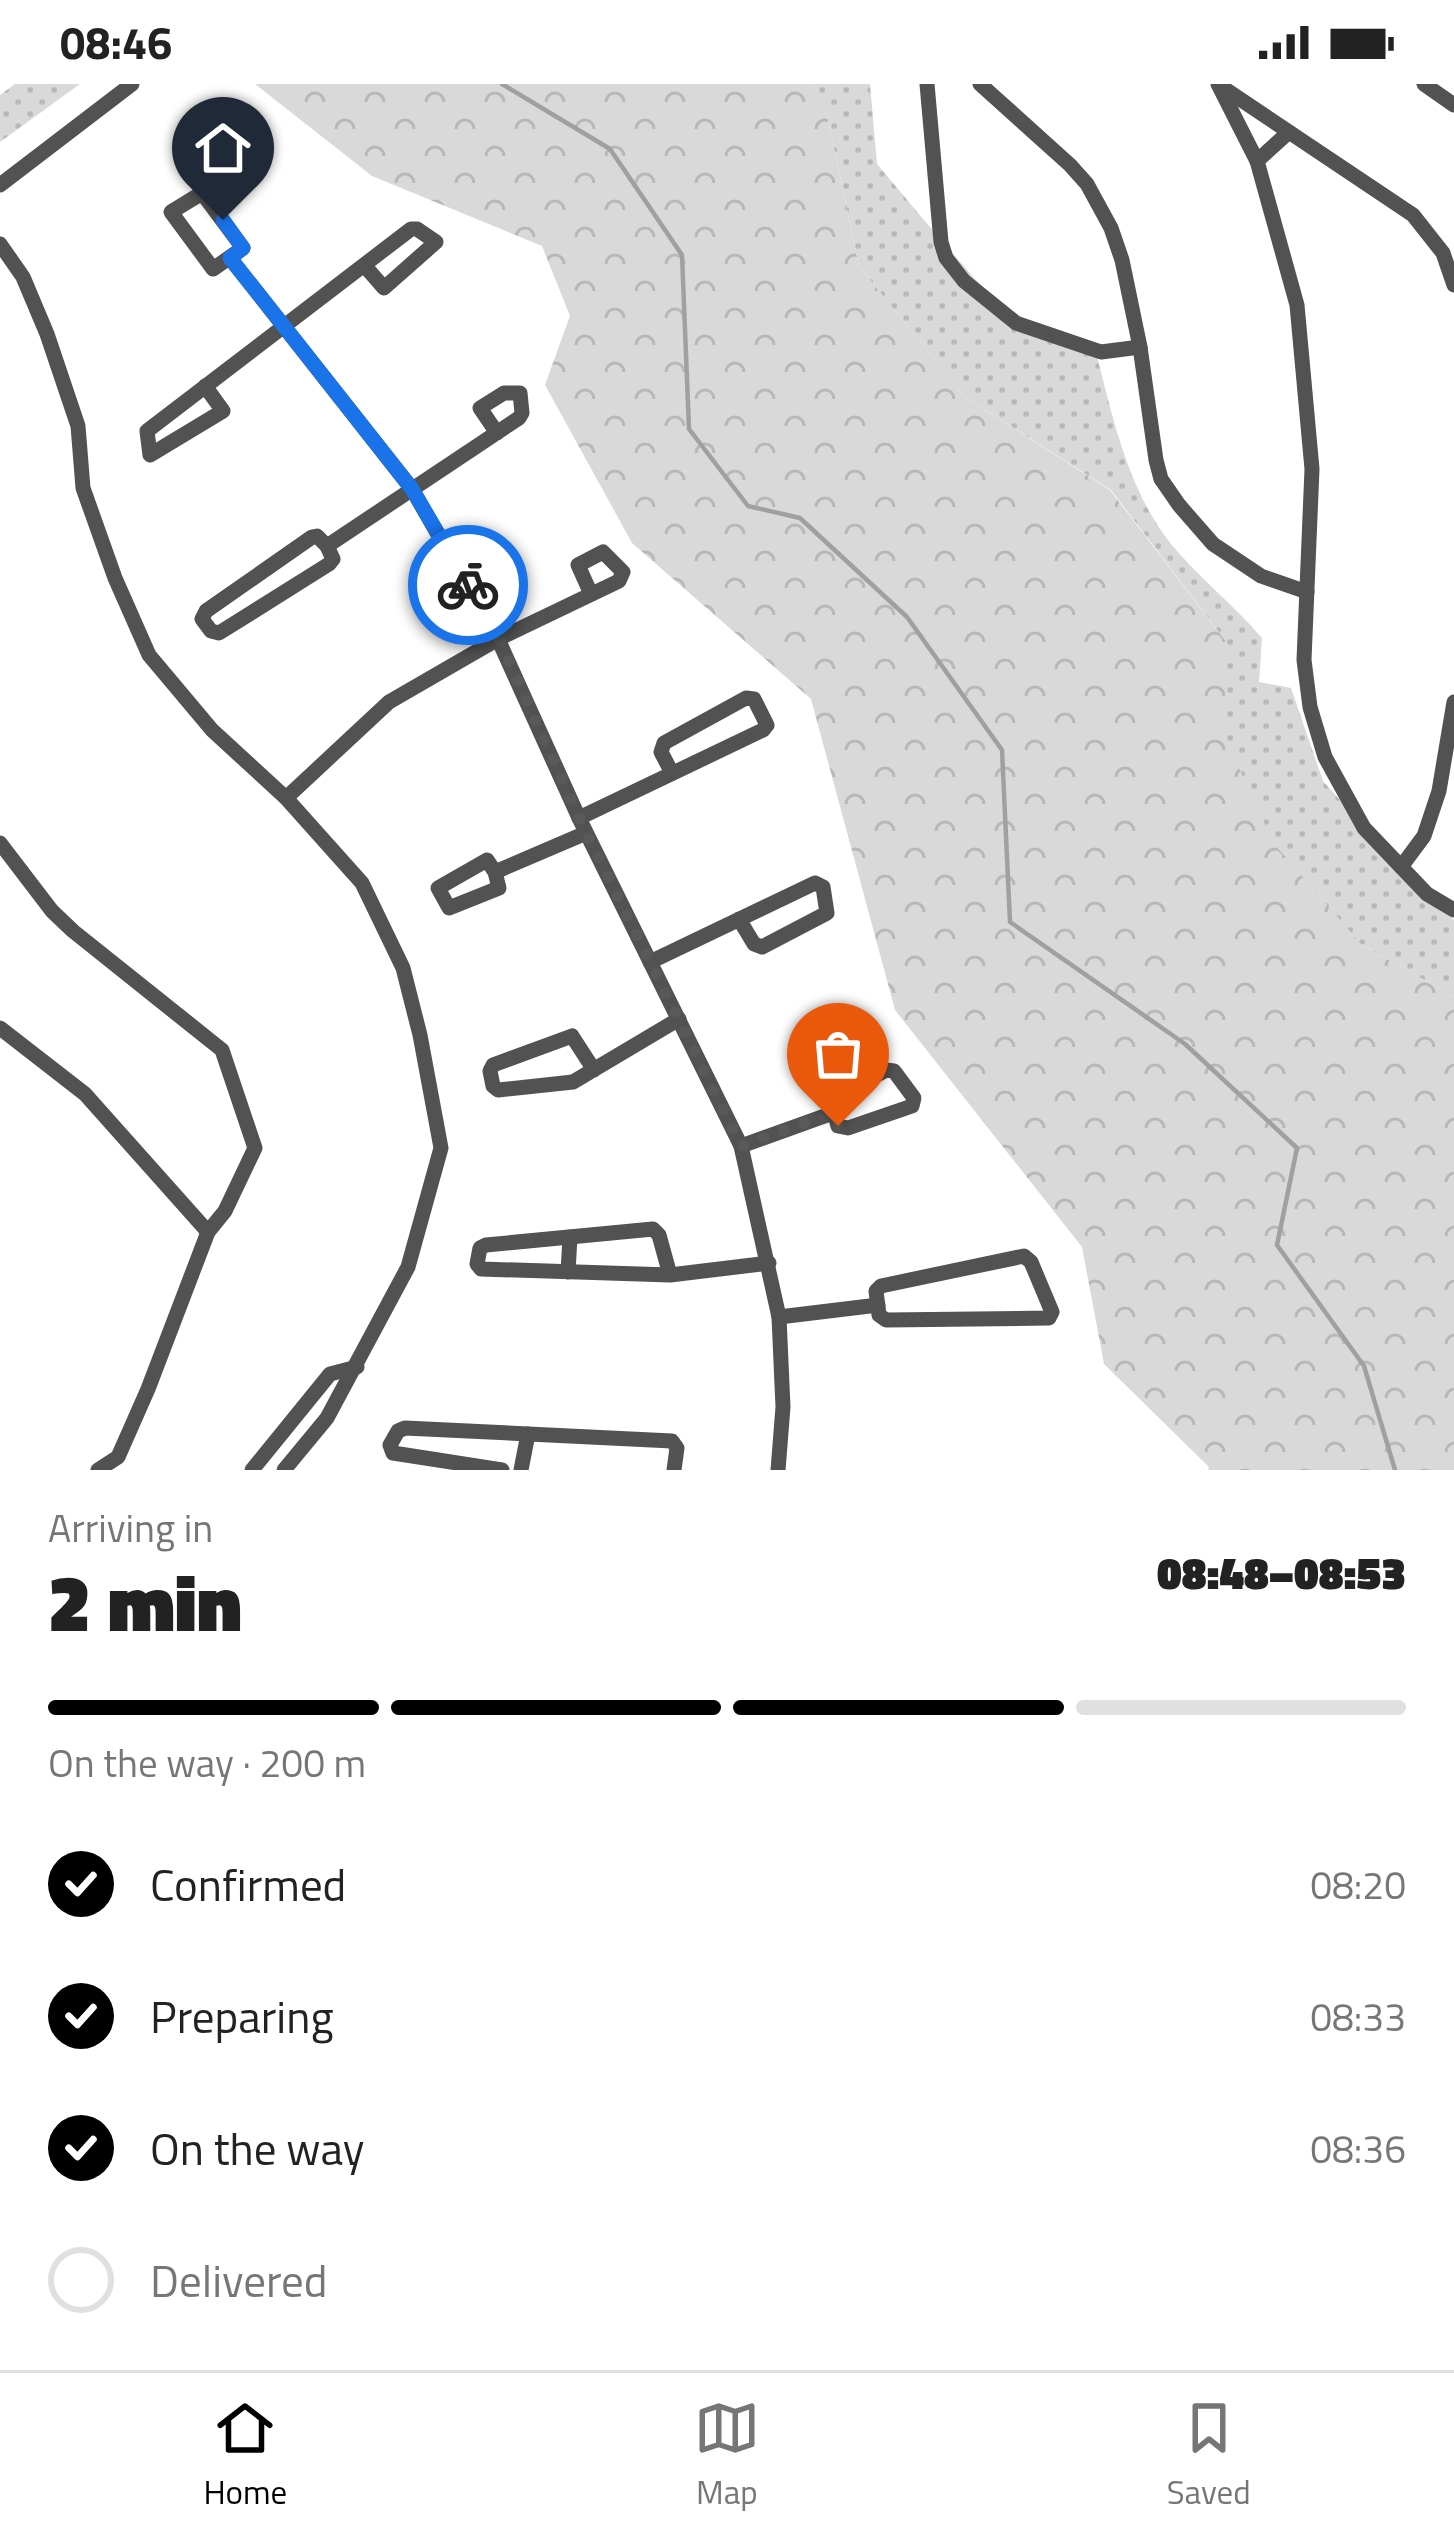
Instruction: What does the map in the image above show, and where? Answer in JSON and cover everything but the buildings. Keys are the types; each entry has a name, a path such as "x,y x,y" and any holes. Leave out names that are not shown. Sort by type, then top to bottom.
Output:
{"street":[{"path":"0,185 132,84"},
{"path":"928,84 941,242 946,258 964,281 1016,323 1101,352 1140,347"},
{"path":"980,84 1070,165 1087,184 1111,228 1140,347 1161,479 1213,544 1261,576 1307,592"},
{"path":"1218,84 1413,215 1443,253 1454,285"},
{"path":"1218,84 1256,161 1298,305 1312,469 1304,660 1310,707 1324,757 1364,828 1427,894 1454,910"},
{"path":"1424,84 1454,105"},
{"path":"1256,161 1289,132"},
{"path":"202,193 243,248 230,258 213,269 171,212 202,193"},
{"path":"0,244 23,277 47,334 78,426 83,488 149,655 212,730 286,797 362,883 403,968 420,1036 441,1148 408,1267 327,1418 284,1470"},
{"path":"230,258 412,489 499,639 582,825 741,1146 779,1317 783,1407 778,1470"},
{"path":"205,386 223,411 150,455 147,431 205,386 283,326 364,265"},
{"path":"327,546 496,433"},
{"path":"312,537 321,538 327,546 332,554 329,564 219,633 202,619 206,611 312,537"},
{"path":"286,797 389,702 499,639 591,594"},
{"path":"495,872 672,773 763,730 766,720 754,699 746,698 664,743 661,752 672,773"},
{"path":"1401,867 1424,836 1439,791 1454,702"},
{"path":"0,843 73,931 222,1050 255,1148 225,1211 208,1232 118,1457 98,1470"},
{"path":"650,962 739,919 815,883 823,887 827,913 762,947 754,944 739,919"},
{"path":"594,1070 572,1036 493,1065 490,1071 498,1090 573,1082 594,1070 679,1019"},
{"path":"0,1028 85,1094 208,1232"},
{"path":"886,1070 894,1071 914,1098 912,1106 848,1129 838,1126 833,1113 833,1098 886,1070"},
{"path":"741,1146 833,1113"},
{"path":"670,1275 657,1231 486,1245 480,1248 477,1264 481,1269 670,1275 769,1263"},
{"path":"568,1272 569,1237"},
{"path":"1024,1256 1052,1312 1049,1318 886,1320 879,1315 878,1305 876,1291 881,1286 1024,1256"},
{"path":"779,1317 878,1305"},
{"path":"252,1470 331,1374 357,1367"},
{"path":"502,1470 393,1454 390,1445 405,1428 671,1441 680,1469"},
{"path":"521,1470 528,1434"}],"green space":[{"path":"15,84 80,84 0,142 0,95"},
{"path":"255,84 808,84 827,115 859,266 965,397 1110,490 1225,640 1226,738 1361,944 1454,997 1454,1470 1208,1470 1104,1364 1082,1247 895,1010 811,699 632,543 545,385 570,316 542,246 372,176"},
{"path":"808,84 870,84 877,164 924,220 1014,324 1094,345 1122,449 1156,522 1181,556 1262,638 1259,682 1291,688 1323,781 1414,883 1454,920 1454,997 1361,944 1274,844 1225,738 1225,640 1111,490 965,397 859,266 827,115"}],"waterway":[{"path":"502,84 610,149 682,255 689,429 748,506 800,518 907,617 1002,750 1010,922 1185,1044 1297,1148 1277,1245 1364,1366 1395,1470"}],"way so far":[{"path":"468,585 499,639 579,818 741,1146 833,1113 838,1126"}],"route":[{"path":"223,220 243,248 230,258 412,489 468,585"}]}
